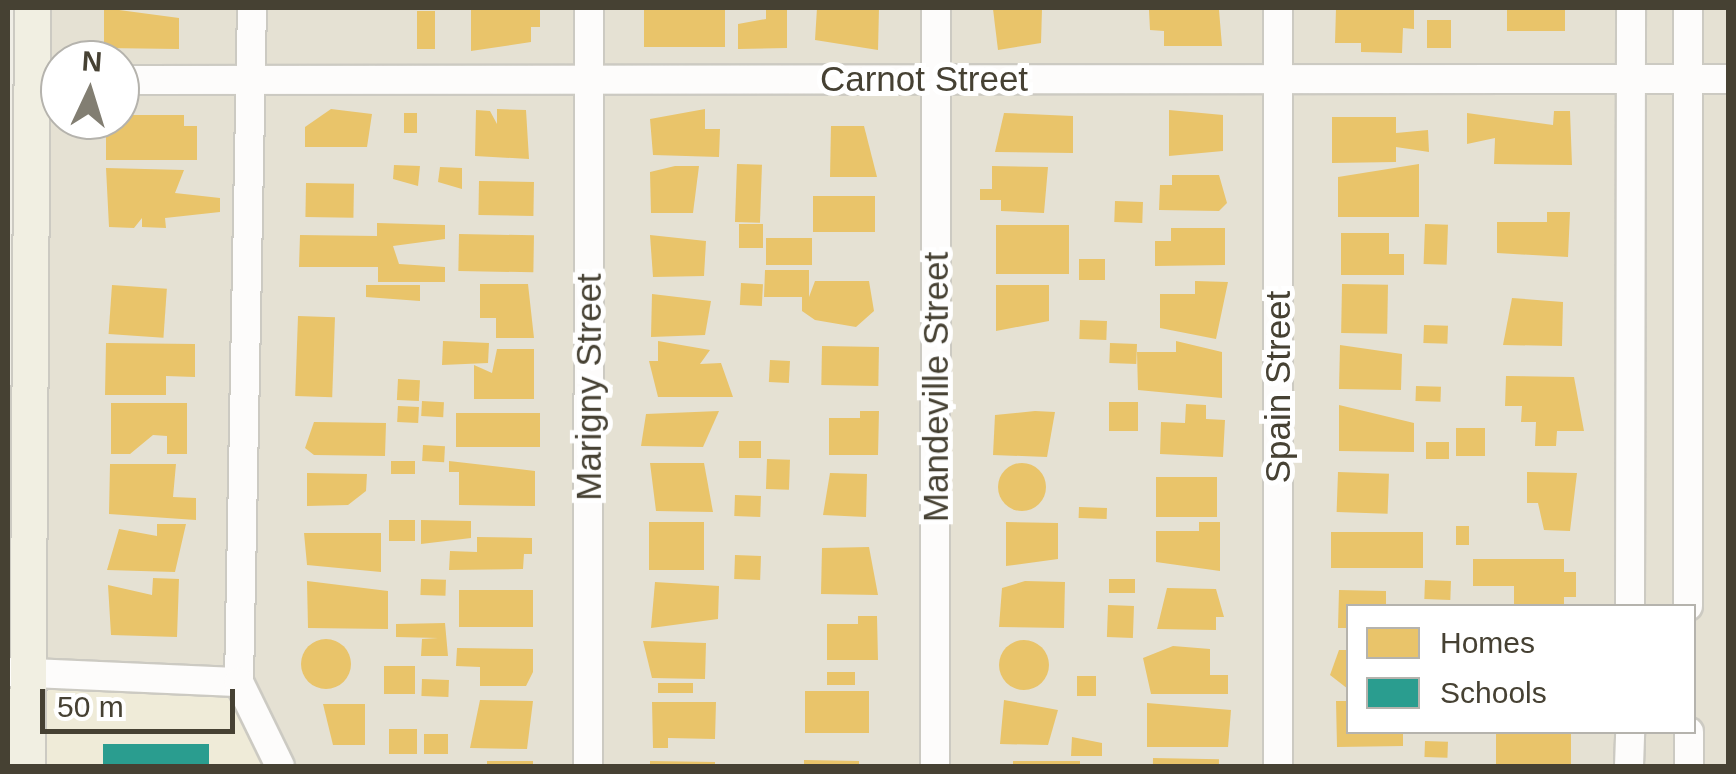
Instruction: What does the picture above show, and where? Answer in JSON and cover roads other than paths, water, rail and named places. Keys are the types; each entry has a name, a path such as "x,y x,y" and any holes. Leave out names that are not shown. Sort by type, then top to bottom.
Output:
{"main road":[{"path":"32,8 40,50"},
{"path":"27,766 17,672 20,234 40,116"}],"street":[{"path":"252,8 239,682 280,766"},
{"name":"Marigny Street","path":"588,766 590,8"},
{"name":"Mandeville Street","path":"935,766 936,8"},
{"name":"Spain Street","path":"1278,8 1278,766"},
{"path":"1630,604 1631,8"},
{"path":"1688,8 1688,604"},
{"name":"Carnot Street","path":"140,80 1728,79"},
{"path":"17,672 239,682"},
{"path":"1630,734 1630,766"},
{"path":"1688,734 1688,766"}]}
